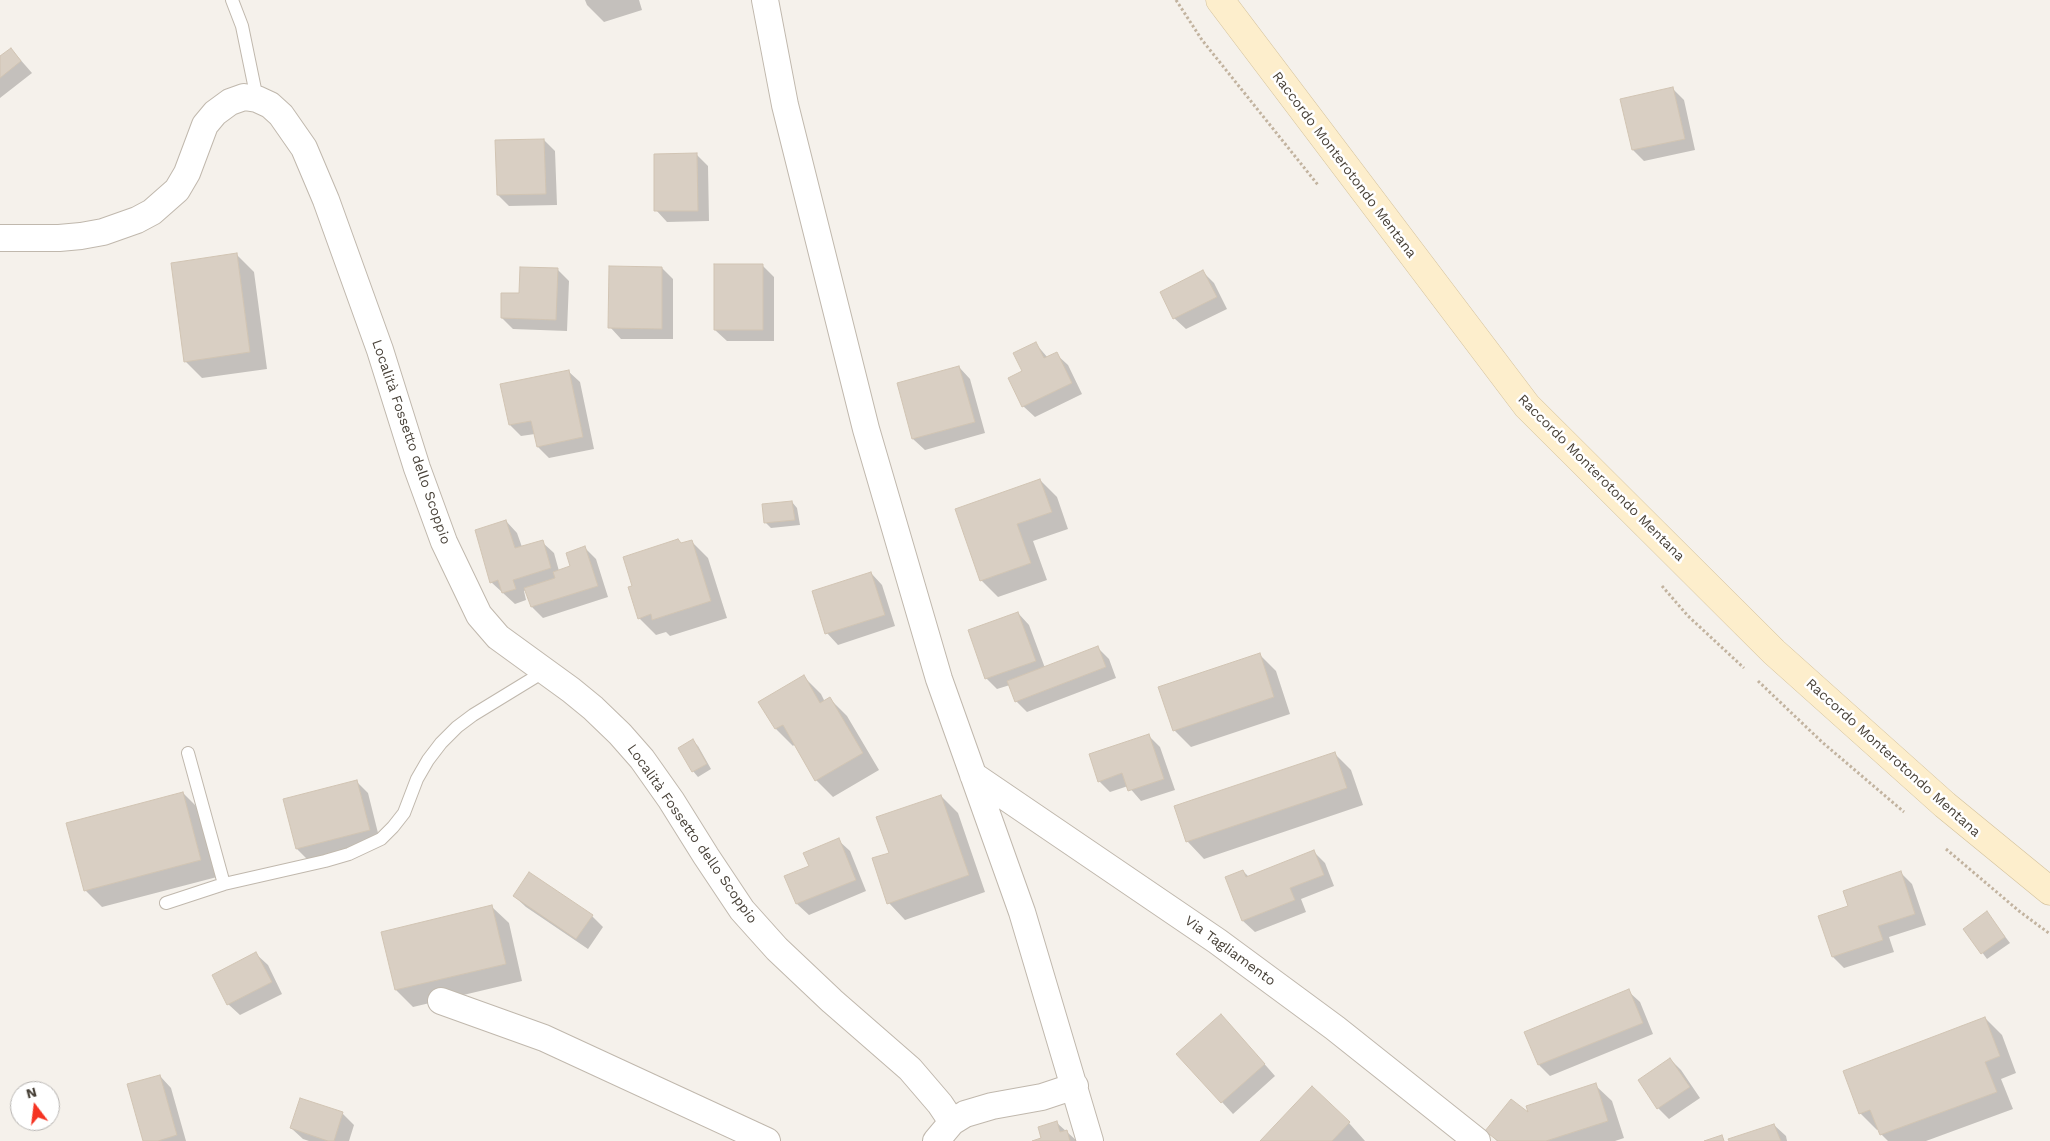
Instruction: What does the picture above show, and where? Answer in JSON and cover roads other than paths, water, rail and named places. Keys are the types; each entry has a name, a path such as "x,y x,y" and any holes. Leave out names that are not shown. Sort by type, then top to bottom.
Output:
{"main road":[{"name":"Raccordo Monterotondo Mentana","path":"1220,0 1526,406 1774,652 1945,805 2050,891"}],"street":[{"path":"765,0 785,105 866,429 939,679 1022,912 1090,1141"},
{"path":"0,238 81,236 103,232 137,220 152,212 169,198 183,182 205,125 215,113 230,102 244,98 258,99"},
{"name":"Località Fossetto dello Scoppio","path":"258,99 270,105 281,115 304,148 380,350 417,468 444,542 479,615 498,637 593,708 642,759 671,800 742,910 777,949 832,1001 910,1069 940,1104 944,1132"},
{"name":"Via Tagliamento","path":"973,775 1217,941 1335,1028 1477,1141"},
{"path":"442,1000 544,1038 767,1141"},
{"path":"944,1132 978,1109 1042,1097 1074,1086"}],"lane":[{"path":"232,0 242,26 258,99"},
{"path":"166,903 224,884 325,862 349,854 381,839 404,813 417,779 428,760 457,727 473,715 545,671"},
{"path":"188,753 224,884"}]}
